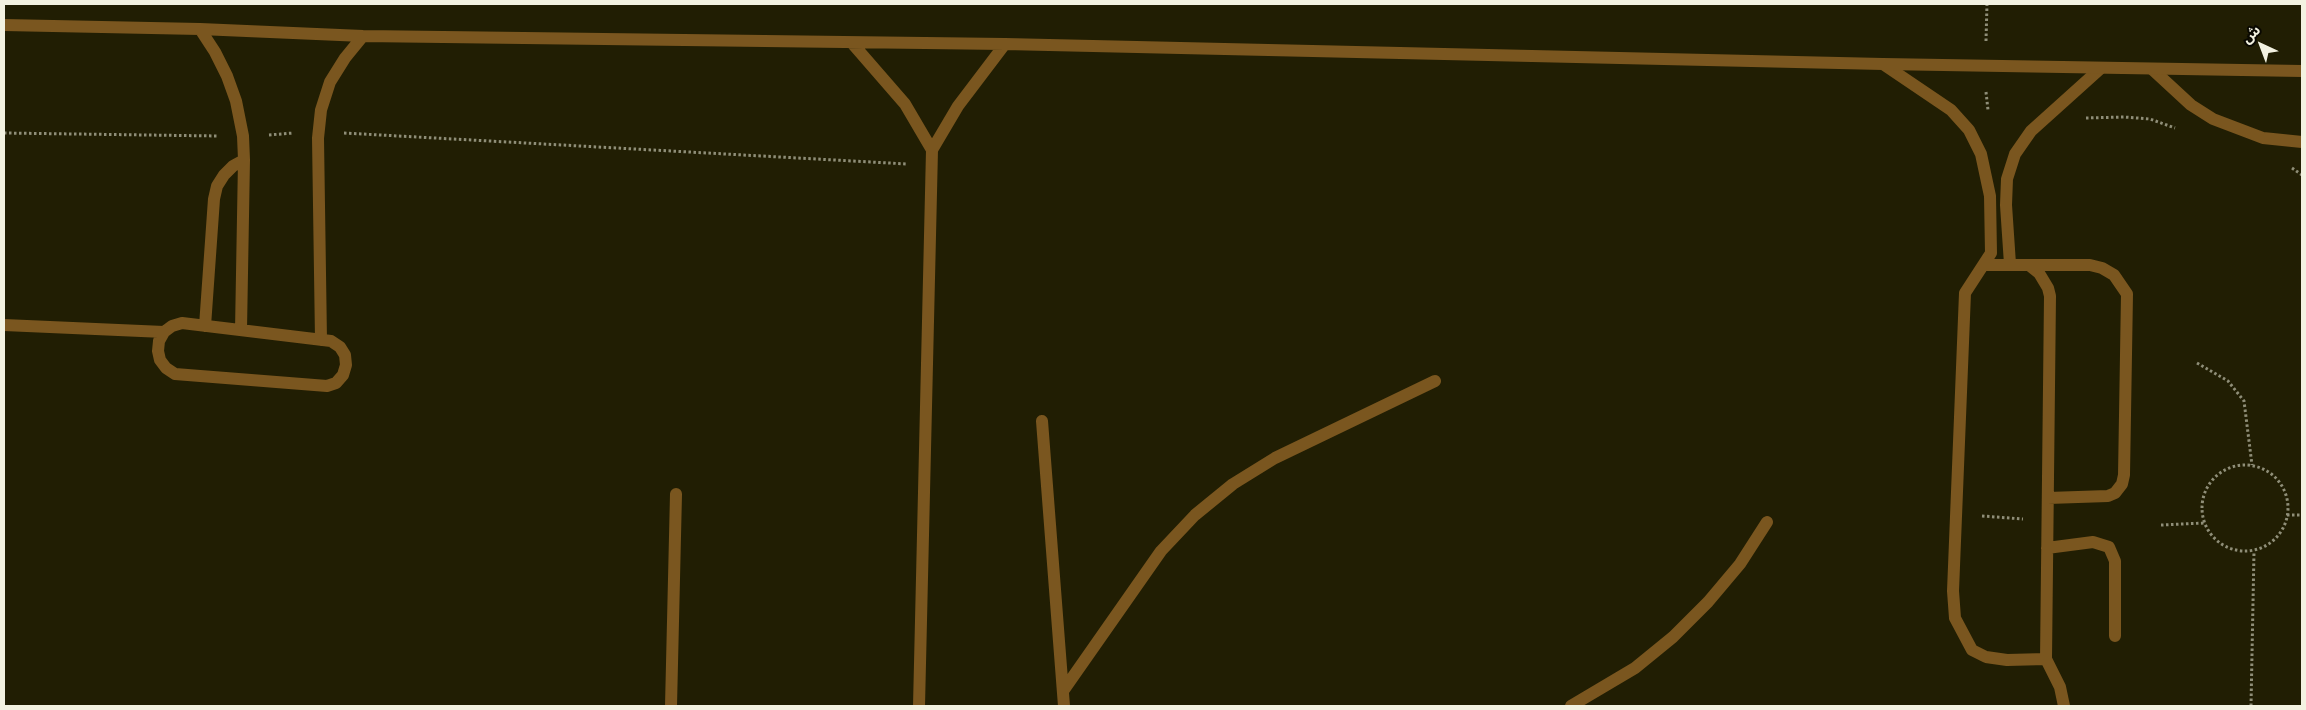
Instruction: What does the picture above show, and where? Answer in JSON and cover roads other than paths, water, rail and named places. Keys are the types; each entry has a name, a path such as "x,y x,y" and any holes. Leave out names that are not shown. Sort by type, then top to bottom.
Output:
{"street":[{"path":"4,25 200,29 363,36 1005,44 1883,64 2302,71"},
{"path":"200,29 215,52 227,76 236,101 243,136 241,330"},
{"path":"322,340 319,132 321,110 330,82 345,58 363,36"},
{"path":"852,43 899,97 932,150"},
{"path":"919,706 932,150 958,106 1005,44"},
{"path":"1883,64 1951,110 1968,130 1981,154 1990,196 1991,253 1985,265 1973,278 1965,294 1953,591 1955,618 1962,636 1972,650 1986,657 2006,660 2046,659"},
{"path":"2010,264 2006,205 2007,179 2015,154 2031,131 2101,68"},
{"path":"2152,69 2184,100 2213,119 2263,138 2302,142"},
{"path":"205,326 214,199 217,186 233,166 244,160"},
{"path":"1985,265 2090,264 2114,275 2127,294 2124,475 2122,484 2115,492 2108,496 2048,498"},
{"path":"2029,265 2040,273 2050,296 2046,659 2060,687 2064,706"},
{"path":"182,323 322,340 332,341 340,347 345,355 346,366 343,375 336,382 327,386 175,374 166,368 158,351 159,341 164,332 172,326 182,323"},
{"path":"4,325 164,332"},
{"path":"1063,691 1162,551 1203,509 1233,484 1274,458 1435,381"},
{"path":"1042,420 1064,706"},
{"path":"671,706 676,494"},
{"path":"1571,706 1634,668 1673,637 1708,602 1740,564 1767,522"},
{"path":"2047,548 2093,542 2109,547 2115,561 2114,636"}]}
